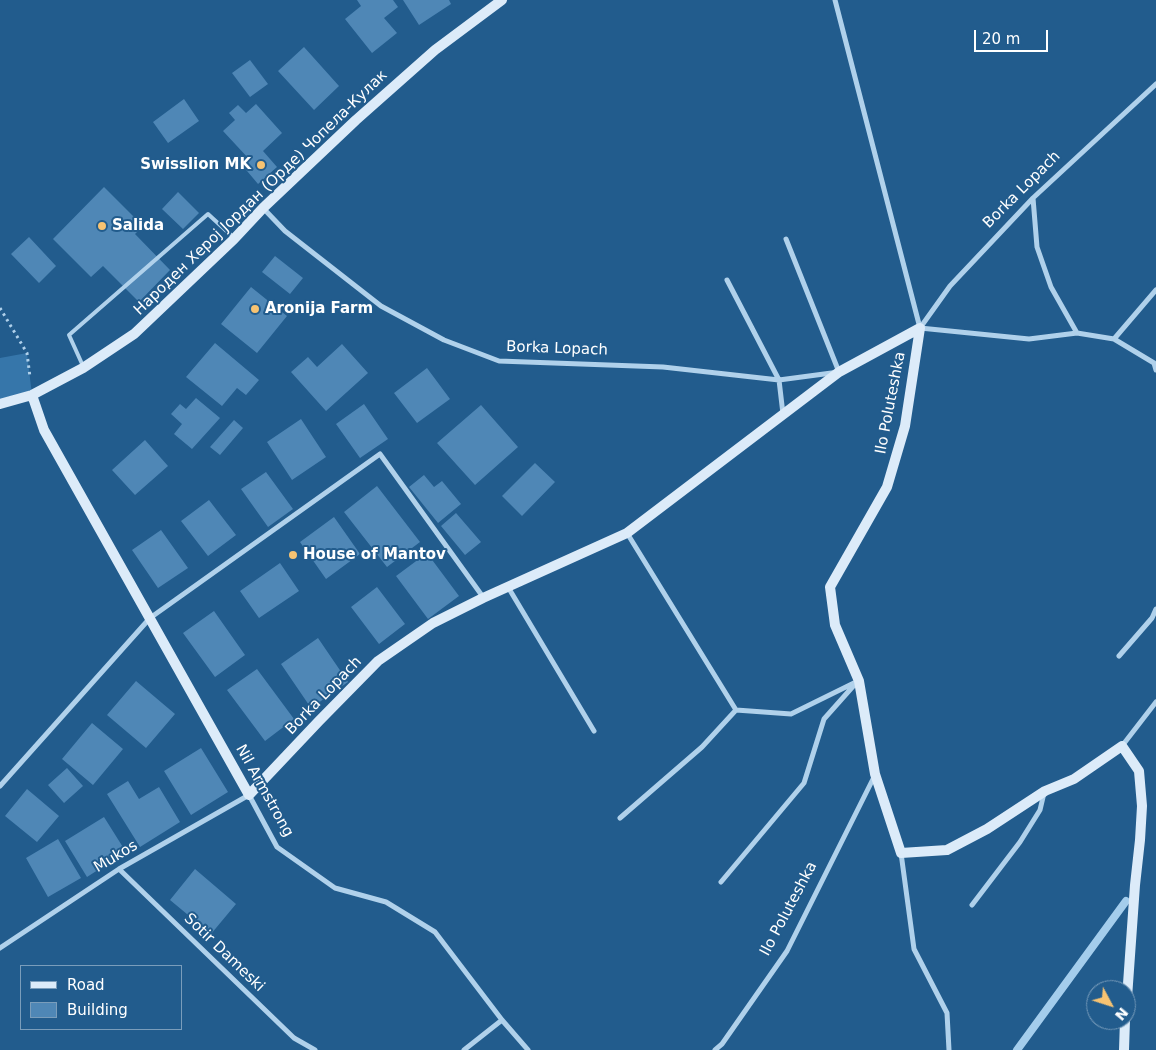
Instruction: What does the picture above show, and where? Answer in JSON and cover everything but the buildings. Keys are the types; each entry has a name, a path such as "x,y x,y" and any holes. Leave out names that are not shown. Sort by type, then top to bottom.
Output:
{"street":[{"name":"Народен Херој Јордан (Орде) Чопела-Кулак","path":"0,404 32,396 83,368 134,334 356,120 435,50 502,0"},
{"path":"835,0 920,328 1029,340 1077,333 1114,339 1155,363 1156,370"},
{"name":"Borka Lopach","path":"249,795 319,720 378,661 433,623 627,533 839,372 920,328 950,286 1032,198 1156,84"},
{"path":"1032,198 1037,247 1051,287 1077,333"},
{"name":"Borka Lopach","path":"263,208 285,231 381,306 444,340 499,361 565,365 663,367 779,380 839,372"},
{"path":"786,239 839,372"},
{"path":"727,280 779,380 783,414"},
{"path":"1114,339 1156,290"},
{"name":"Ilo Poluteshka","path":"920,328 905,426 887,487 830,586 835,625 859,681 875,774 901,854 914,949 947,1014 948,1050"},
{"name":"Nil Armstrong","path":"32,396 44,430 277,847 335,888 386,902 435,932 502,1020 528,1050"},
{"path":"0,786 150,618 380,454 484,598"},
{"path":"627,533 736,710"},
{"path":"508,587 594,731"},
{"path":"1119,656 1152,618 1156,609"},
{"path":"736,710 790,714 859,681"},
{"path":"721,882 804,783 824,719 859,681"},
{"path":"901,854 947,850 986,829 1045,791 1074,779 1122,746 1156,702"},
{"path":"620,818 702,747 736,710"},
{"path":"1122,746 1139,771 1142,806 1128,980"},
{"name":"Ilo Poluteshka","path":"715,1050 722,1044 787,951 875,774"},
{"path":"972,905 1020,842 1040,810 1045,791"},
{"name":"Mukos","path":"0,948 118,869 249,795"},
{"name":"Sotir Dameski","path":"118,869 294,1038 315,1050"},
{"path":"464,1050 502,1020"},
{"path":"1124,1050 1125,1030"}],"lane":[{"path":"83,368 69,335 208,214 234,239"}],"path":[{"path":"0,308 27,353 32,396"}],"shaded area":[{"path":"27,353 32,395 0,404 0,358"}],"waterway":[{"path":"1017,1050 1126,901"}],"place":[{"name":"Swisslion MK","path":"261,165"},
{"name":"Salida","path":"102,226"},
{"name":"Aronija Farm","path":"255,309"},
{"name":"House of Mantov","path":"293,555"}]}
